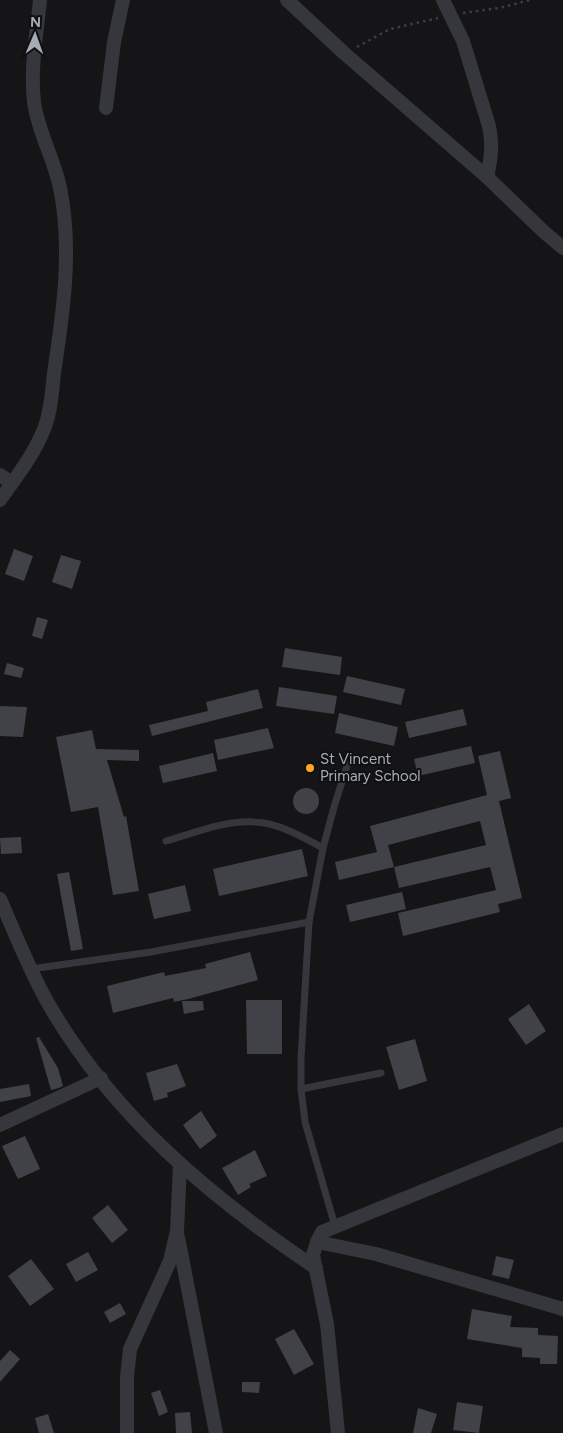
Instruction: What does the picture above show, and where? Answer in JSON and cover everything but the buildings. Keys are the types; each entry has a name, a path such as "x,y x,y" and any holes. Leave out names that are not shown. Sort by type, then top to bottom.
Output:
{"street":[{"path":"0,500 26,464 44,428 64,310 67,270 61,191 40,127 34,103 32,80 40,0"},
{"path":"106,108 114,42 123,0"},
{"path":"287,0 344,53 487,177 563,248"},
{"path":"443,0 463,41 492,140 492,156 487,177"},
{"path":"0,475 12,483"},
{"path":"0,899 48,1002 82,1055 101,1078 159,1145 180,1164 269,1237 316,1268"},
{"path":"0,1124 101,1078"},
{"path":"338,1433 327,1324 313,1255 316,1242 322,1232 563,1134"},
{"path":"127,1433 127,1377 130,1349 170,1261 177,1231 180,1164"},
{"path":"177,1231 216,1433"},
{"path":"316,1242 376,1254 563,1308"}],"lane":[{"path":"335,1226 311,1149 300,1089 309,922 323,848 348,763"},
{"path":"166,841 219,826 240,822 257,822 303,837 323,848"},
{"path":"32,969 151,952 309,922"},
{"path":"300,1089 381,1074"}],"path":[{"path":"344,53 390,29 450,14 499,8 530,0"}],"place":[{"name":"St Vincent Primary School","path":"310,768"}]}
